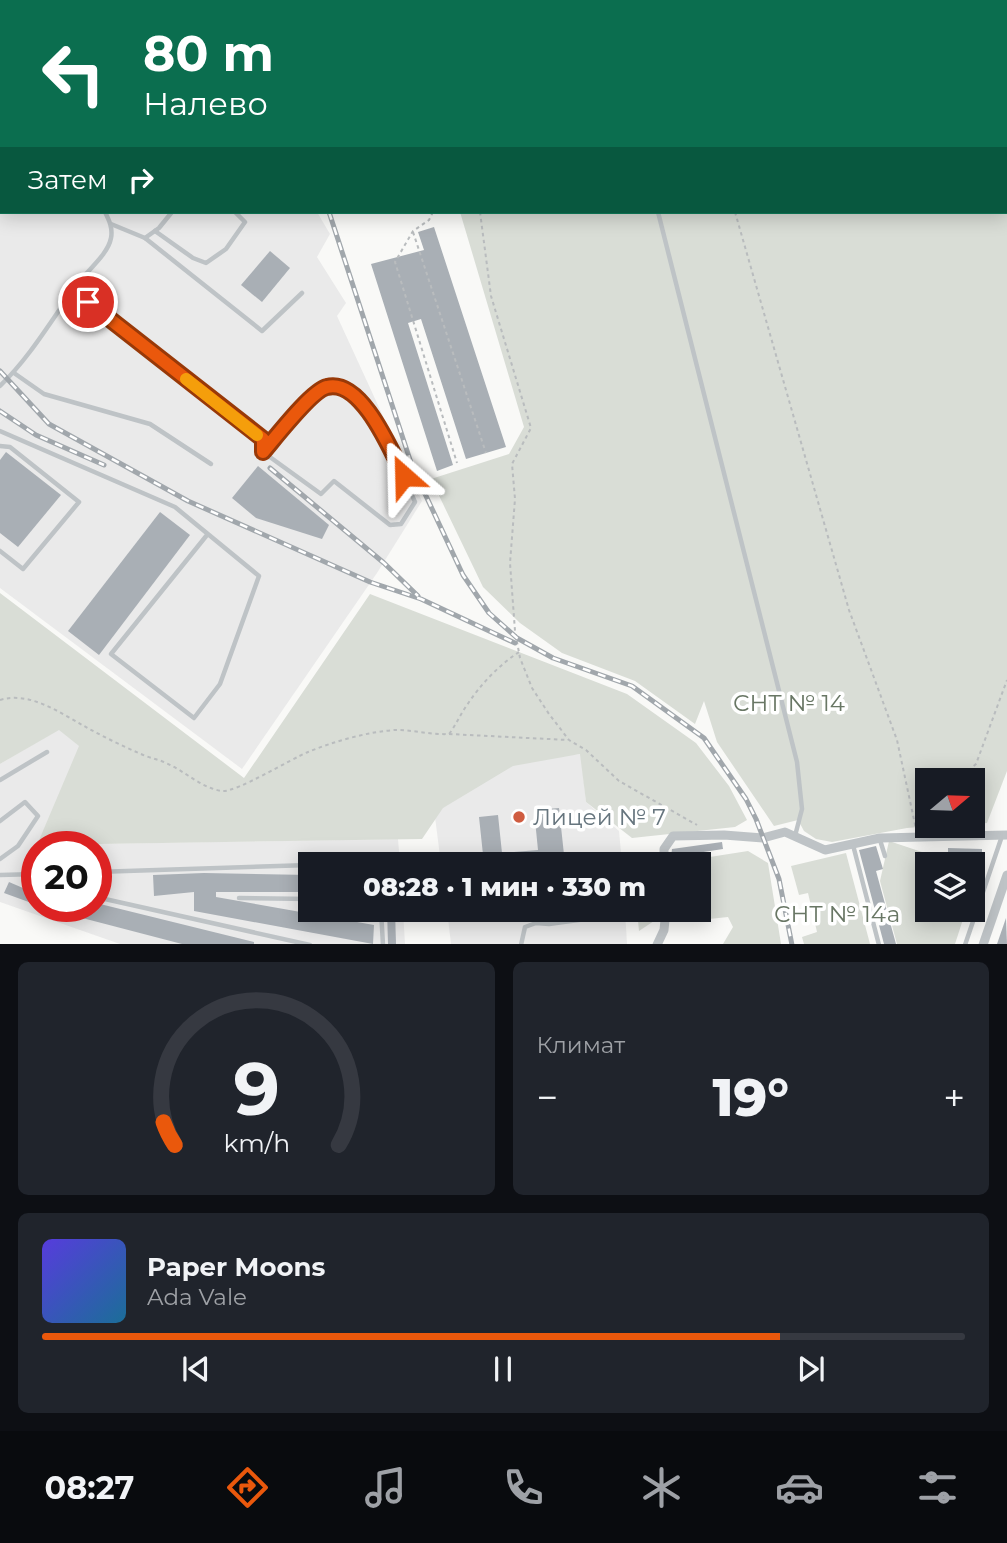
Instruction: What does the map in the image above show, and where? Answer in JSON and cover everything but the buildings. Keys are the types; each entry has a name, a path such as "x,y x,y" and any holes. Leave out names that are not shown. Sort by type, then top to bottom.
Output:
{"street":[{"path":"664,852 673,836 763,838 785,832 825,850 880,838 915,837"},
{"path":"985,836 1004,836"},
{"path":"983,944 1007,875"},
{"path":"657,944 666,930 666,922"}],"lane":[{"path":"0,386 22,365 108,246 111,224 106,214"},
{"path":"145,238 170,214"},
{"path":"155,231 193,258 206,263 226,249 245,222 237,214"},
{"path":"659,214 797,762 802,809 795,836"},
{"path":"111,224 145,238 262,331 302,293"},
{"path":"74,290 263,439 263,452"},
{"path":"14,373 44,394 150,424 211,464"},
{"path":"327,386 343,388 358,399 380,426 415,502 401,524 390,525 334,481 321,494 263,452 313,395 327,386"},
{"path":"0,431 175,507 259,576 220,684 194,718 111,654 207,535"},
{"path":"0,446 10,447 79,502 23,569 0,551"},
{"path":"0,780 47,752"},
{"path":"0,821 25,802 38,816 19,846 0,859"},
{"path":"965,944 1004,836"},
{"path":"880,838 884,856"},
{"path":"853,845 879,944"},
{"path":"112,871 298,865"},
{"path":"0,875 21,874"},
{"path":"239,898 298,899"},
{"path":"112,901 310,944"},
{"path":"382,922 383,944"},
{"path":"521,944 525,927 536,923 564,922"}],"path":[{"path":"432,214 429,220 413,231 395,262 457,463"},
{"path":"480,214 491,296 531,428 512,464 515,499 510,563 519,652 533,688 569,740 586,750 619,781 714,836"},
{"path":"736,214 849,610 897,740 915,823"},
{"path":"413,231 486,453"},
{"path":"449,734 472,697 507,660 519,652"},
{"path":"972,768 976,764 1007,680"},
{"path":"0,700 10,697 37,702 63,712 84,726 141,754 165,762 209,788 225,792 240,788 310,751 373,733 397,730 432,735 569,740"}],"shaded area":[{"path":"0,214 318,214 330,234 317,257 346,303 337,316 422,501 377,573 242,769 0,588"},
{"path":"59,729 80,746 44,831 21,831 21,909 0,902 0,764"},
{"name":"Лицей № 7","path":"581,754 586,802 619,831 621,852 439,852 429,770"},
{"path":"398,839 399,852 298,852 298,922 404,922 405,944 120,944 57,922 112,922 112,844"},
{"path":"448,922 626,922 627,944 451,944"}],"green space":[{"name":"СНТ № 14","path":"461,214 1007,214 1007,771 987,823 985,768 915,768 915,827 832,842 816,839 804,831 798,820 774,826 717,742 704,701 695,724 635,681 562,653 520,623 483,587 431,479 509,454 524,427"},
{"path":"0,593 244,778 370,594 627,694 696,743 729,786 747,820 735,827 632,838 586,802 580,754 513,766 443,808 422,839 112,844 112,831 43,831 79,746 59,730 0,764"},
{"path":"889,841 922,852 915,852 915,922 962,922 955,944 897,944 880,881"},
{"path":"748,851 768,863 781,944 723,944 733,927 728,917 711,919 711,857"},
{"name":"СНТ № 14а","path":"846,853 870,944 804,944 802,937 817,932 808,893 799,895 791,866"},
{"path":"638,922 652,922 639,931"}],"railway":[{"path":"330,214 412,466 463,575 489,613 517,638 553,658 632,686 704,738 746,799 756,819 779,879 792,944"},
{"path":"0,371 49,424 188,501 370,582 421,599 515,643"},
{"path":"0,411 36,435 104,465"},
{"path":"270,468 384,563 418,596"}],"slow traffic":[{"path":"186,379 257,435"}],"place":[{"name":"Лицей № 7","path":"519,817"}],"route":[{"path":"88,302 263,439 263,452 313,395 327,386 343,388 358,399 380,426 404,476"}]}
